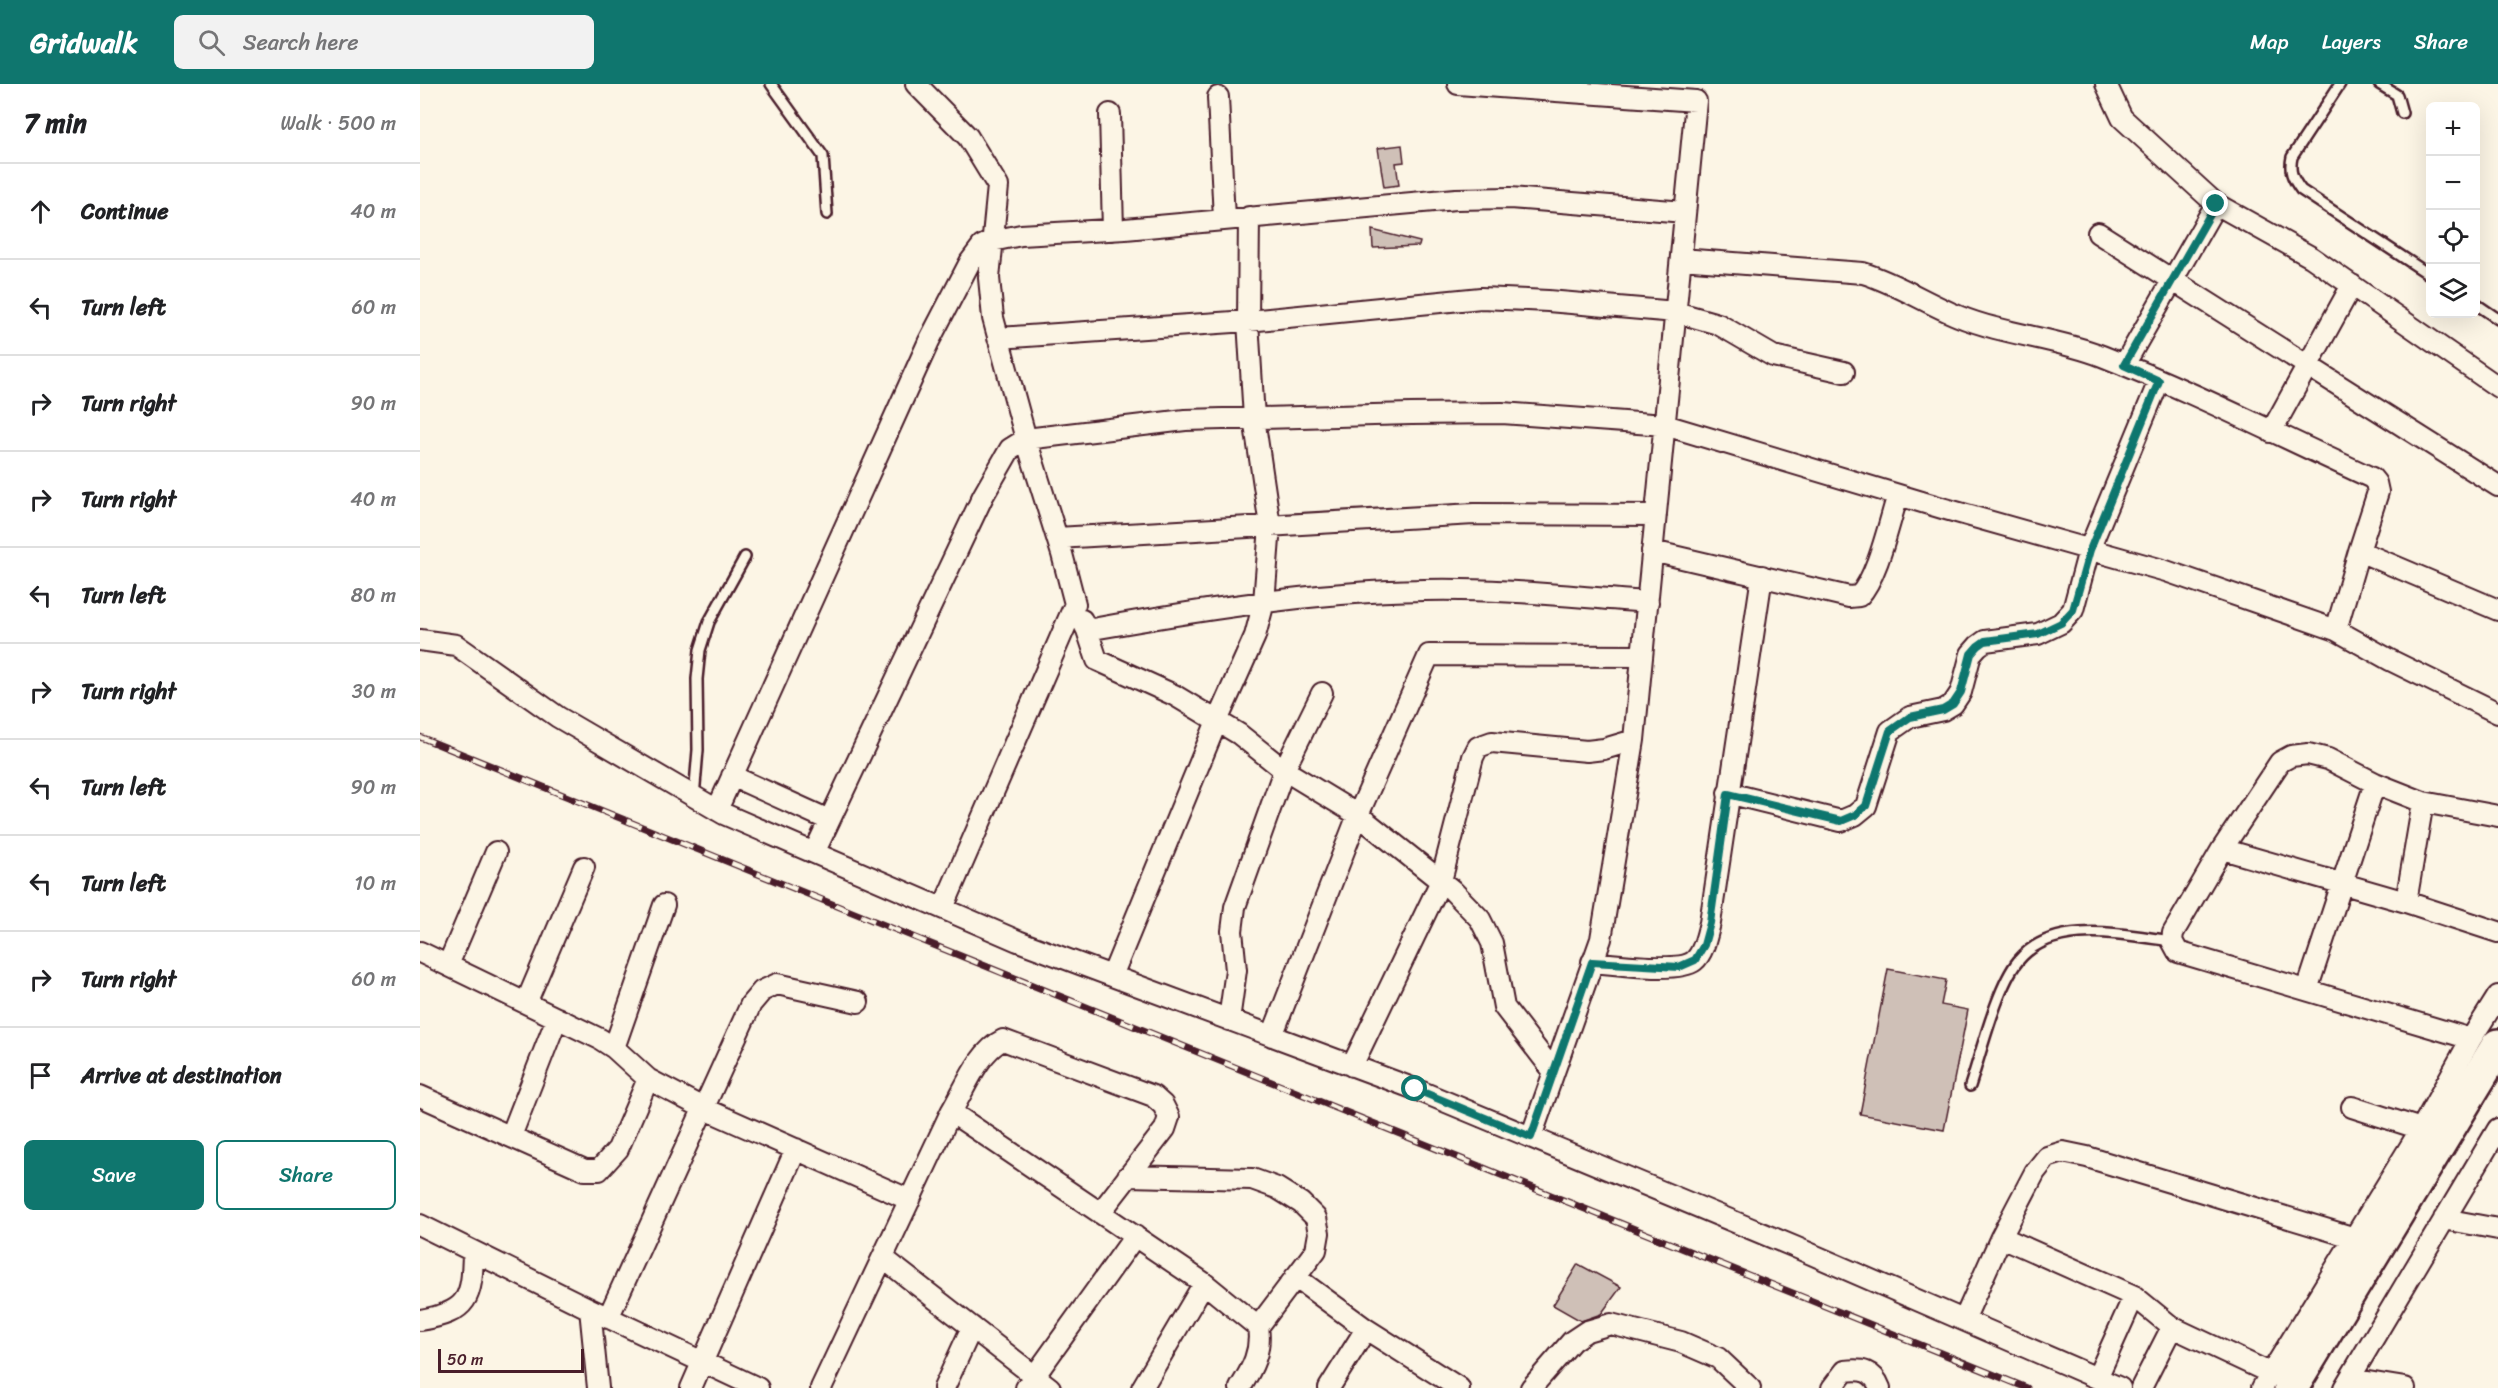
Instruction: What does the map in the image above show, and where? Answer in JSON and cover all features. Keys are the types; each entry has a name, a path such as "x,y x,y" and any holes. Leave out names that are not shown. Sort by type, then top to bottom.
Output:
{"highway":[{"path":"2275,1383 2484,1042"}],"street":[{"path":"916,84 968,136 998,186 989,278 993,318 1026,439 1058,538 1075,604 1087,630 1096,660 1174,695 1239,734 1284,770 1358,815 1441,880 1480,919 1492,943 1504,1007 1554,1072"},
{"path":"1458,84 1697,93 1634,740 1601,939 1531,1137"},
{"path":"2106,84 2122,118 2216,204 2311,257 2498,387"},
{"path":"1218,96 1224,219"},
{"path":"1110,114 1113,230"},
{"path":"717,810 929,341 970,262 982,246 992,241 1022,235 1113,230 1390,204 1510,198 1685,212"},
{"path":"2124,365 2216,204"},
{"path":"1112,976 1217,721 1255,636 1264,602 1270,526 1254,418 1248,321 1249,217"},
{"path":"2098,233 2498,486"},
{"path":"1681,259 1863,273 1879,278 1959,317 2068,345 2124,365 2372,478 2378,492 2336,630"},
{"path":"2271,432 2352,285"},
{"path":"998,338 1248,321 1481,298 1548,301 1676,312 1718,324 1773,356 1844,372"},
{"path":"1728,794 1841,821 1855,815 1866,806 1890,731 1910,717 1943,710 1953,704 1961,692 1971,654 1985,641 2038,634 2061,623 2073,610 2090,550 2159,381"},
{"path":"814,853 988,486 1010,448 1026,439 1185,420 1502,413 1665,425 1898,495 2166,571 2336,630 2390,660 2498,713"},
{"path":"1652,551 1849,597 1859,596 1866,590 1872,576 1898,495"},
{"path":"1058,538 1474,513 1656,515"},
{"path":"2359,551 2498,610"},
{"path":"1592,962 1679,967 1695,960 1704,945 1710,923 1761,576"},
{"path":"1087,630 1176,614 1264,602 1384,591 1463,590 1648,602"},
{"path":"943,908 1075,604"},
{"path":"420,640 456,645 558,717 694,797 717,810 814,853 1018,941 1352,1065 1531,1137 2120,1388"},
{"path":"1272,1035 1358,815 1429,655 1642,656"},
{"path":"1229,1020 1236,970 1232,931 1234,907 1284,770 1322,693"},
{"path":"1352,1065 1441,880 1473,757 1478,747 1492,742 1587,750 1604,749 1634,740"},
{"path":"2484,1042 2178,952 2172,941 2173,933 2222,849 2280,762 2291,756 2308,754 2328,759 2375,783 2423,802 2498,816"},
{"path":"732,776 829,820"},
{"path":"2307,990 2340,883 2375,783"},
{"path":"2406,902 2423,802"},
{"path":"2222,849 2406,902 2498,932"},
{"path":"448,965 496,852"},
{"path":"526,1002 584,867"},
{"path":"614,1048 664,905"},
{"path":"420,952 526,1002 614,1048 648,1079 703,1108 910,1200"},
{"path":"608,1318 751,1004 762,991 777,984 858,1002"},
{"path":"2001,1237 2134,1296 2172,1327 2275,1383 2355,1238 2421,1129 2484,1042 2498,996"},
{"path":"511,1136 557,1018"},
{"path":"821,1388 951,1112 986,1053 994,1044 1003,1040 1012,1042 1153,1096 1163,1105 1169,1117 1166,1129 1100,1213"},
{"path":"420,1096 585,1170 599,1170 618,1149 648,1079"},
{"path":"2352,1107 2421,1129"},
{"path":"951,1112 1204,1283 1258,1327 1260,1340 1258,1354 1240,1388"},
{"path":"2405,1388 2347,1384 2498,1129"},
{"path":"691,1388 796,1149"},
{"path":"1964,1320 2001,1237 2035,1172 2047,1157 2063,1152 2087,1157 2355,1238"},
{"path":"1128,1176 1252,1179 1277,1188 1301,1203 1316,1218 1319,1233 1316,1250 1258,1327"},
{"path":"2444,1219 2498,1229"},
{"path":"420,1225 590,1310 758,1388"},
{"path":"1030,1382 1135,1236"},
{"path":"420,1320 444,1316 458,1308 467,1298 473,1283 473,1252"},
{"path":"883,1258 972,1327 1030,1382 1050,1388"},
{"path":"1295,1277 1366,1329 1459,1388"},
{"path":"1142,1388 1204,1283"},
{"path":"2097,1378 2134,1296"},
{"path":"590,1310 598,1388"},
{"path":"1531,1388 1572,1341 1587,1331 1611,1324 1681,1342 1718,1358 1750,1388"},
{"path":"944,1388 972,1327"},
{"path":"2141,1388 2172,1327"},
{"path":"1329,1388 1366,1329"},
{"path":"1832,1388 1845,1371 1865,1370 1876,1378 1880,1388"}],"lane":[{"path":"771,84 823,156 827,214"},
{"path":"2340,84 2292,157 2289,168 2293,179 2301,190 2426,272"},
{"path":"2379,84 2397,95 2402,113"},
{"path":"2480,307 2498,319"},
{"path":"694,797 698,750 697,679 700,650 710,622 746,557"},
{"path":"1970,1086 2005,983 2018,961 2034,946 2062,936 2093,933 2172,941"}],"building":[{"path":"1402,145 1404,162 1396,163 1399,185 1384,187 1378,148"},
{"path":"1372,230 1420,242 1419,246 1373,248"},
{"path":"1888,969 1946,980 1941,1005 1968,1010 1944,1130 1860,1114"},
{"path":"1578,1264 1621,1287 1601,1314 1581,1321 1553,1305"}],"railway":[{"path":"420,737 2027,1388"}],"route":[{"path":"1415,1089 1531,1137 1592,962 1679,967 1695,960 1704,945 1710,923 1728,794 1841,821 1855,815 1866,806 1890,731 1910,717 1943,710 1953,704 1961,692 1971,654 1978,646 1985,641 2038,634 2061,623 2073,610 2090,550 2159,381 2124,365 2216,204"}]}
